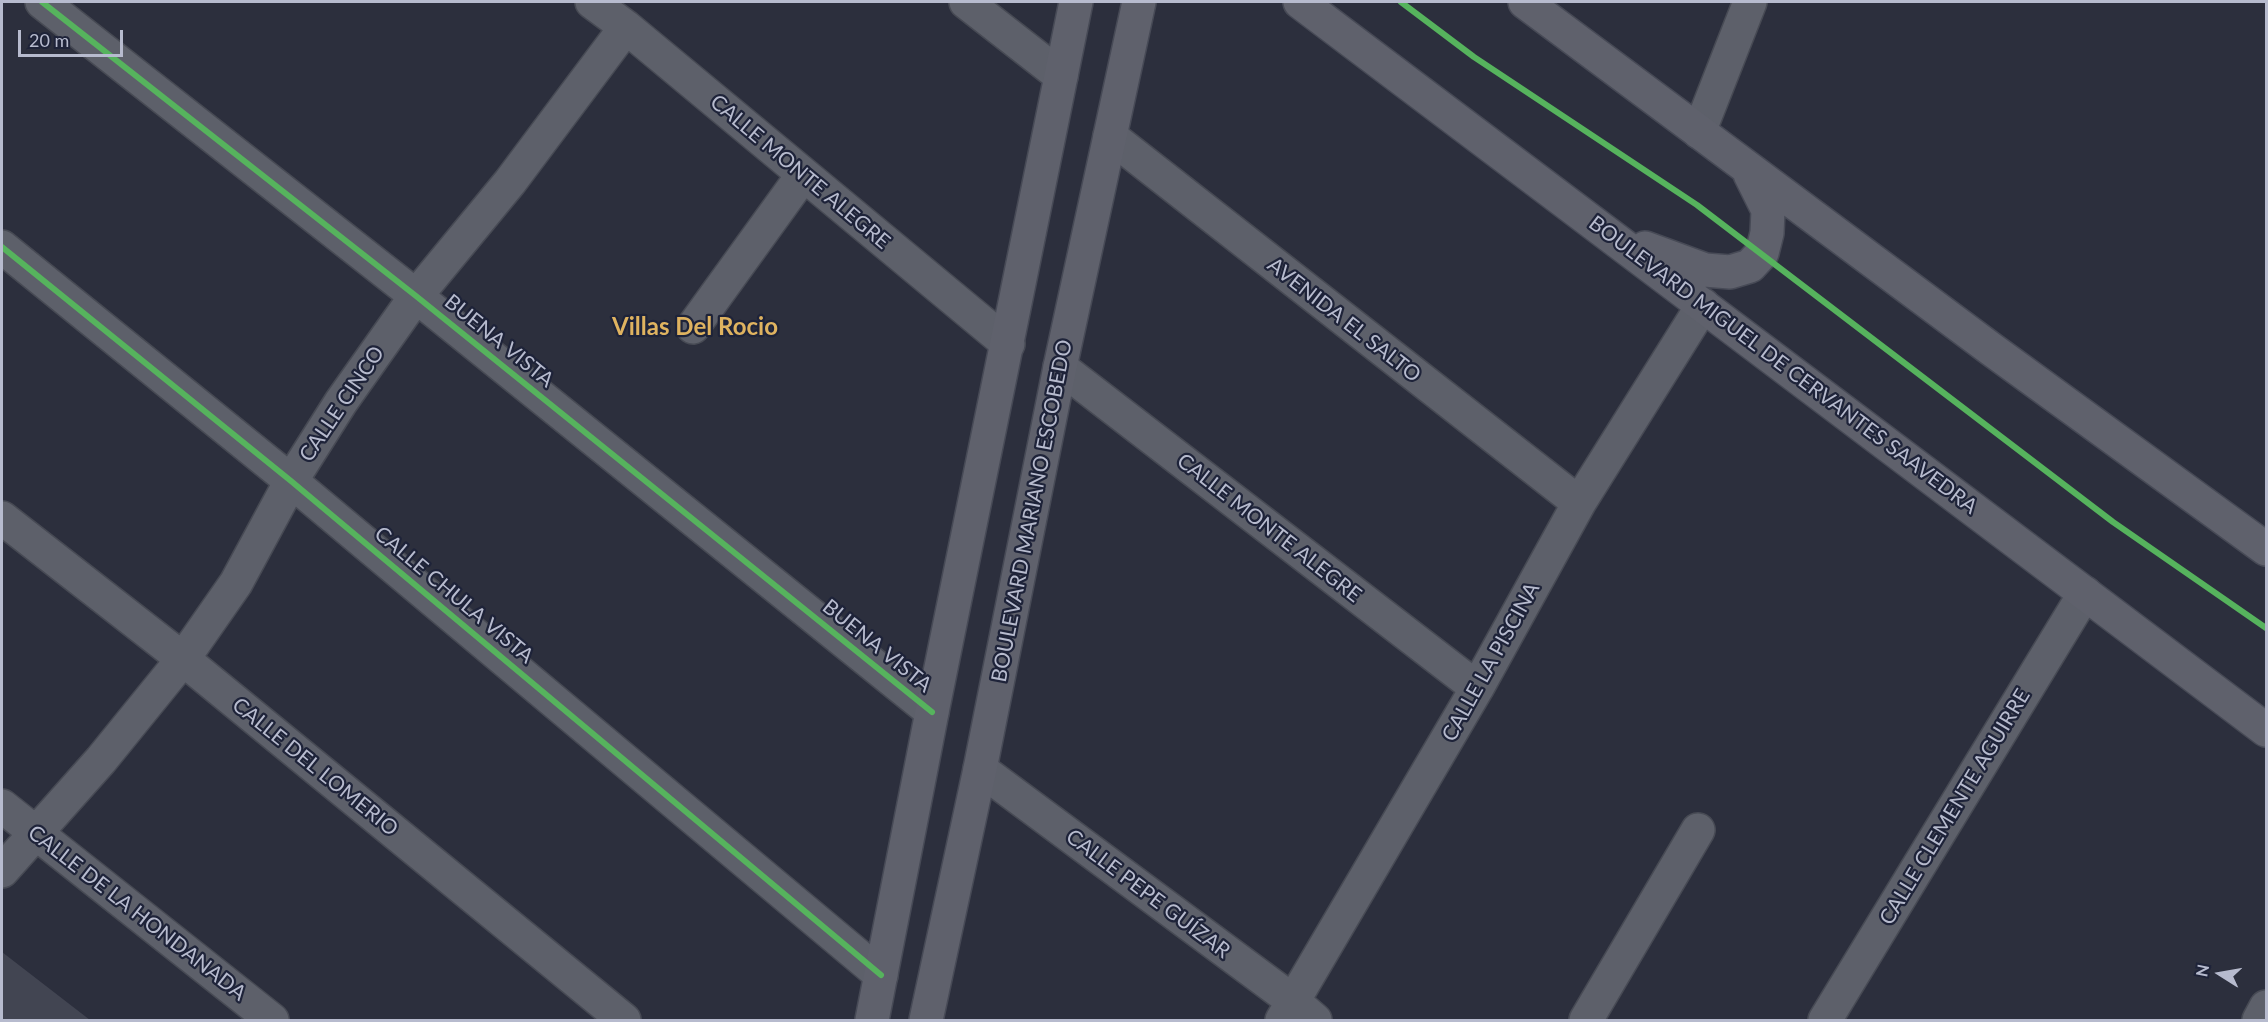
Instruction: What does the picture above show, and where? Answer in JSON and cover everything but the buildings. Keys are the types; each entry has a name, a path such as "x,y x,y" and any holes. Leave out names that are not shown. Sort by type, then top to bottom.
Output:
{"main road":[{"path":"872,1020 1076,2"},
{"name":"BOULEVARD MARIANO ESCOBEDO","path":"926,1020 980,769 1060,367 1139,2"},
{"name":"BOULEVARD MIGUEL DE CERVANTES SAAVEDRA","path":"1300,2 2266,729"},
{"path":"1525,2 2266,549"},
{"path":"1607,232 1705,270 1730,272 1750,266 1762,253 1767,232 1768,210 1747,168"}],"street":[{"name":"BUENA VISTA","path":"42,2 416,296 932,712"},
{"name":"CALLE MONTE ALEGRE","path":"592,2 626,27 1008,344"},
{"path":"966,2 1061,76"},
{"path":"1699,132 1750,2"},
{"name":"CALLE CINCO","path":"2,871 101,759 183,660 236,583 291,481 341,402 416,296 510,182 626,27"},
{"name":"AVENIDA EL SALTO","path":"1110,136 1579,503"},
{"path":"693,327 803,175"},
{"name":"CALLE CHULA VISTA","path":"2,247 291,481 881,975"},
{"name":"CALLE LA PISCINA","path":"1297,1014 1579,503 1703,305"},
{"name":"CALLE MONTE ALEGRE","path":"1060,367 1477,688"},
{"name":"CALLE DEL LOMERIO","path":"2,518 183,660 624,1020"},
{"name":"CALLE CLEMENTE AGUIRRE","path":"1825,1020 2085,593"},
{"name":"CALLE PEPE GUÍZAR","path":"980,769 1297,1014"},
{"name":"CALLE DE LA HONDANADA","path":"2,806 272,1020"},
{"path":"1586,1020 1698,830"},
{"path":"2259,1020 2266,1007"}],"cycle path":[{"path":"42,2 416,296 932,712"},
{"path":"1401,2 1474,57 1697,205 2113,522 2266,628"},
{"path":"2,247 291,481 881,975"}],"district":[{"name":"Villas Del Rocio","path":"695,327"}]}
